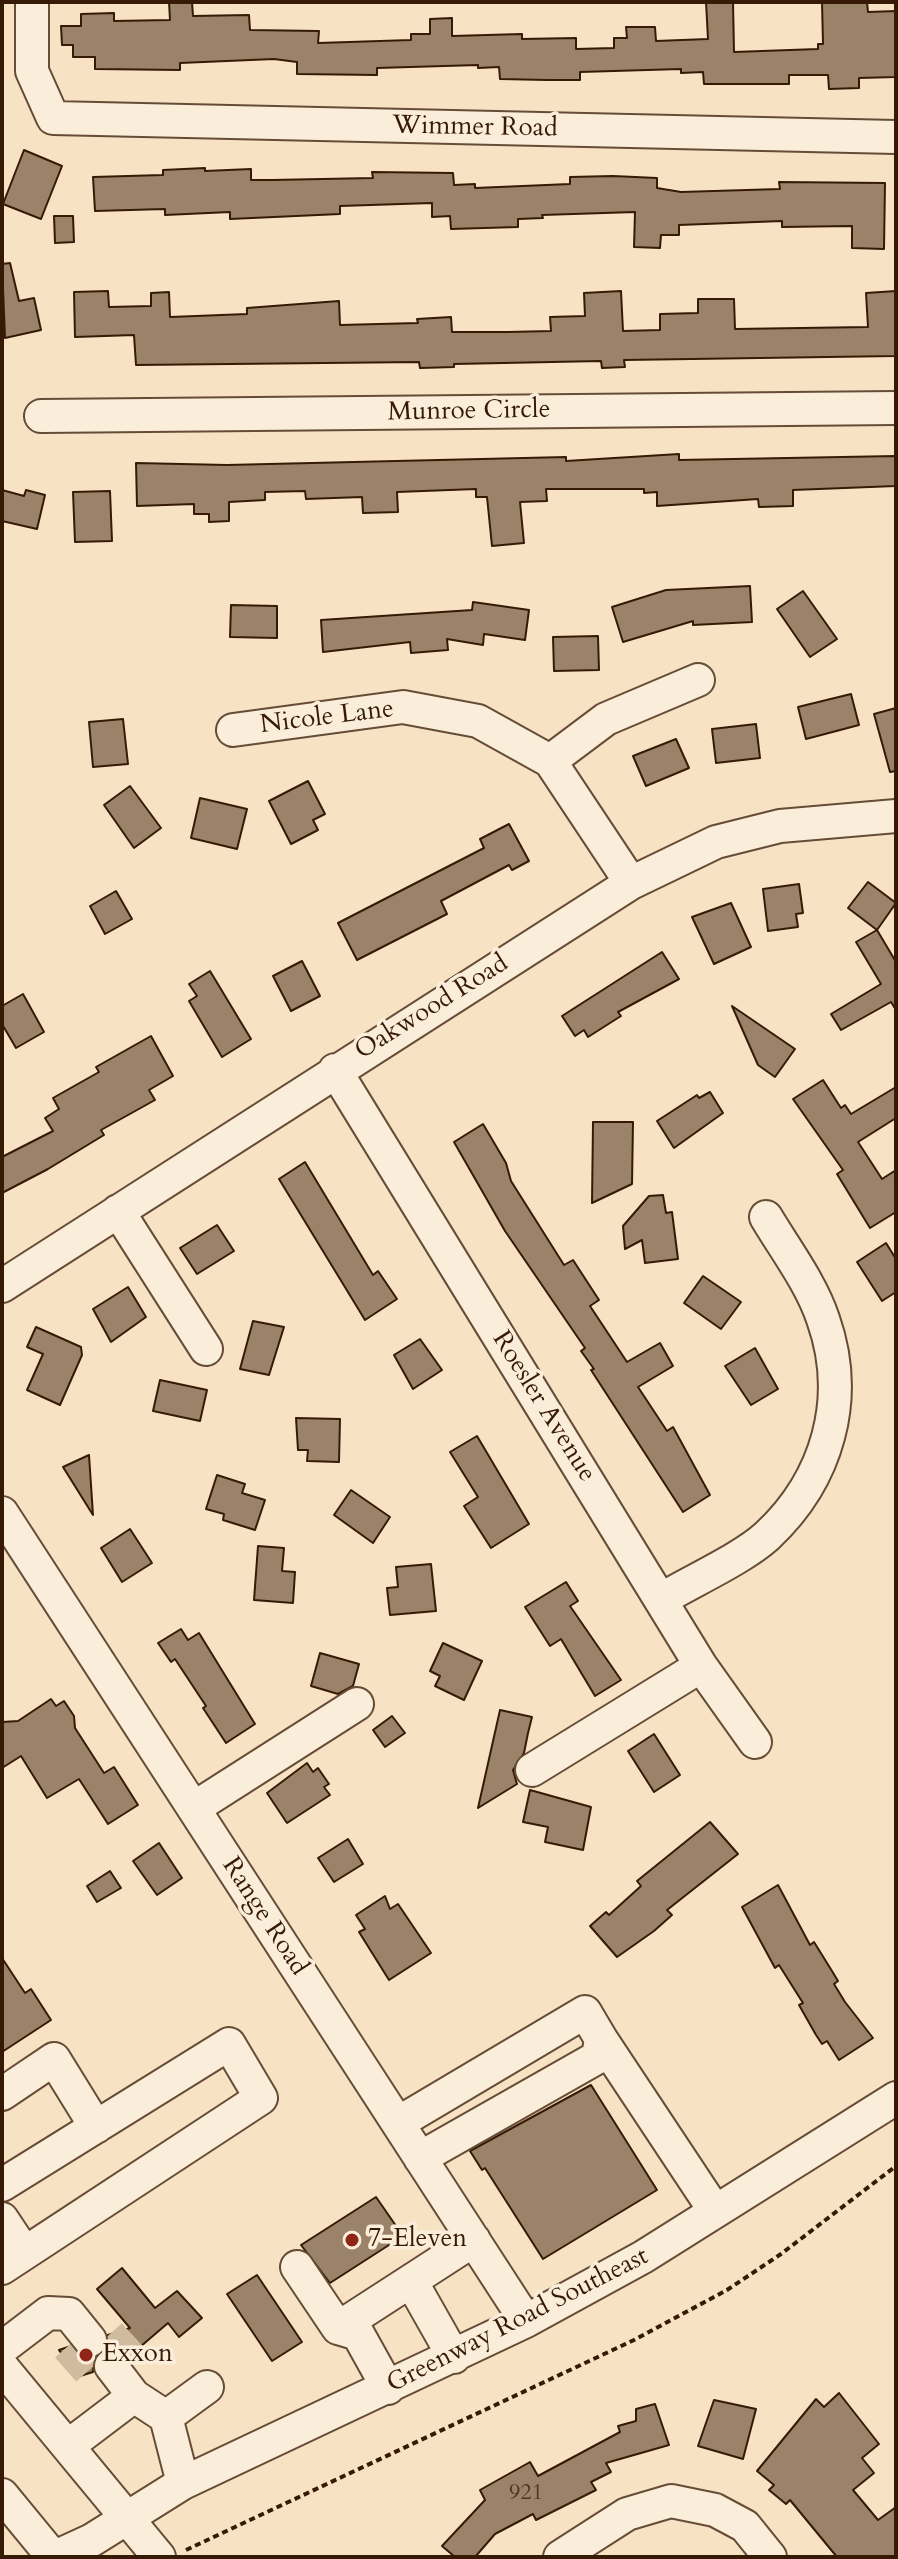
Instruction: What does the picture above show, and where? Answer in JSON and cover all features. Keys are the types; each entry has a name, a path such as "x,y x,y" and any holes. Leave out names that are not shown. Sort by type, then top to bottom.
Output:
{"street":[{"name":"Wimmer Road","path":"32,2 32,71 53,118 896,137"},
{"name":"Munroe Circle","path":"41,416 896,408"},
{"path":"550,761 606,719 698,680"},
{"name":"Nicole Lane","path":"233,730 403,707 478,721 550,761 631,883"},
{"name":"Oakwood Road","path":"2,1286 631,883 716,842 780,826 896,816"},
{"name":"Roesler Avenue","path":"335,1070 701,1666 755,1742"},
{"path":"118,1211 206,1349"},
{"path":"662,1599 766,1537 812,1485 832,1427 835,1366 823,1317 766,1217"},
{"name":"Range Road","path":"2,1513 526,2321"},
{"path":"532,1770 701,1666"},
{"path":"194,1808 357,1704"},
{"path":"398,2123 585,2012 715,2211"},
{"path":"420,2158 598,2057 601,2039"},
{"path":"2,2185 229,2044 261,2098 13,2260 2,2219"},
{"path":"2,2094 54,2059 96,2127"},
{"name":"Greenway Road Southeast","path":"54,2557 127,2519 183,2483 526,2321 643,2257 896,2098"},
{"path":"338,2328 474,2240"},
{"path":"297,2267 338,2328 358,2334 388,2388"},
{"path":"411,2281 454,2357"},
{"path":"2,2348 48,2313 69,2314"},
{"path":"69,2314 89,2341 69,2314"},
{"path":"111,2366 134,2396 166,2417 183,2483"},
{"path":"2,2367 127,2519 174,2553"},
{"path":"166,2417 207,2387"},
{"path":"68,2446 134,2396"},
{"path":"2,2495 54,2557"},
{"path":"573,2548 627,2514 671,2501 715,2510 745,2526 770,2557"}],"path":[{"path":"174,2553 634,2340 727,2290 781,2254 896,2166"}],"building":[{"path":"169,2 192,2 193,16 249,15 250,30 319,31 318,43 411,40 411,34 430,34 430,19 452,18 452,36 522,34 522,39 576,38 576,49 614,48 614,38 627,38 626,27 655,27 656,41 708,39 706,2 733,2 734,52 818,49 818,44 823,44 822,2 867,2 868,12 896,11 896,77 859,78 859,88 829,89 828,75 789,75 789,84 704,84 703,72 681,73 681,69 580,72 580,80 547,80 500,79 499,67 478,68 478,65 377,68 377,75 297,74 297,62 274,59 180,63 180,70 95,69 95,57 73,57 73,45 62,45 61,26 81,26 81,14 114,13 114,21 170,20"},
{"path":"24,150 62,166 41,219 3,204"},
{"path":"205,168 205,171 251,169 251,180 373,178 372,172 453,173 454,185 475,184 475,188 570,184 570,177 613,176 657,178 657,188 681,192 780,189 779,182 885,183 884,249 852,248 852,226 782,227 782,221 679,225 679,235 661,235 660,248 634,247 635,212 542,215 543,218 518,219 518,227 451,229 450,216 432,217 432,203 340,206 340,214 230,219 230,212 165,215 165,209 95,211 93,177 163,175 163,170"},
{"path":"54,216 73,216 74,242 55,243"},
{"path":"10,263 19,301 34,298 41,330 5,338 2,264"},
{"path":"108,291 109,307 151,306 151,293 169,292 170,317 247,314 247,308 339,301 340,325 418,323 417,319 451,317 452,332 508,332 551,331 550,317 585,316 584,293 621,291 623,331 660,330 660,314 698,313 698,299 734,299 735,329 868,327 866,293 896,291 896,356 624,360 625,367 602,368 601,361 454,364 454,367 420,368 419,362 136,365 134,335 75,337 74,292"},
{"path":"679,454 679,460 896,456 896,486 793,490 793,506 759,507 758,499 657,506 657,492 644,493 644,489 546,489 547,501 520,502 524,543 492,546 487,497 476,497 476,489 397,492 398,512 363,513 362,497 306,499 305,491 265,492 265,500 229,502 229,521 209,522 209,514 194,514 194,504 137,506 136,463 227,465 566,457 566,461"},
{"path":"2,490 24,496 26,490 45,495 37,529 2,521"},
{"path":"110,491 112,541 75,542 73,492"},
{"path":"750,586 752,622 693,625 693,621 623,642 612,607 666,590"},
{"path":"803,591 837,639 810,657 777,609"},
{"path":"473,602 529,610 525,640 484,634 483,645 447,639 448,650 411,653 410,642 323,652 321,620 472,610"},
{"path":"231,605 277,606 277,638 230,637"},
{"path":"598,636 599,670 554,671 553,637"},
{"path":"851,694 859,725 806,739 798,707"},
{"path":"896,708 896,771 890,772 874,714"},
{"path":"123,719 128,764 93,767 89,722"},
{"path":"756,724 760,758 716,763 712,729"},
{"path":"676,739 689,768 646,786 633,756"},
{"path":"308,781 325,814 313,820 318,830 291,844 269,801"},
{"path":"130,786 161,828 134,848 104,805"},
{"path":"200,798 247,809 237,849 191,838"},
{"path":"509,824 529,861 512,870 509,865 441,901 447,914 357,960 338,923 484,848 480,839"},
{"path":"868,882 896,903 877,930 848,908"},
{"path":"799,884 803,913 796,914 798,927 768,931 763,889"},
{"path":"116,891 132,919 105,934 90,906"},
{"path":"731,903 751,947 714,964 692,917"},
{"path":"877,930 896,962 896,1010 891,1002 841,1030 831,1014 881,984 856,942"},
{"path":"662,952 679,979 618,1012 621,1016 588,1037 584,1030 575,1036 562,1016"},
{"path":"302,961 320,996 291,1011 273,976"},
{"path":"210,971 251,1039 222,1057 189,1001 197,996 189,984"},
{"path":"23,994 44,1032 16,1048 2,1024 2,1006"},
{"path":"732,1006 795,1049 775,1077 758,1065"},
{"path":"151,1036 173,1076 149,1090 155,1100 101,1130 104,1135 2,1193 2,1157 53,1131 45,1118 59,1109 53,1098 99,1072 96,1067"},
{"path":"823,1080 841,1108 845,1105 851,1114 896,1087 896,1118 858,1142 882,1179 896,1170 896,1212 870,1228 837,1174 843,1170 793,1099"},
{"path":"710,1092 723,1113 674,1148 657,1121 697,1095 699,1098"},
{"path":"593,1122 633,1122 632,1184 592,1203"},
{"path":"483,1124 506,1163 511,1181 564,1265 573,1260 599,1300 590,1306 627,1362 660,1343 673,1366 638,1387 667,1431 673,1427 710,1495 683,1512 591,1370 594,1369 581,1351 585,1348 505,1231 454,1142"},
{"path":"305,1162 373,1275 378,1271 397,1299 365,1320 279,1179"},
{"path":"663,1195 666,1213 672,1212 678,1259 645,1263 642,1240 625,1249 623,1226 649,1196"},
{"path":"217,1225 234,1251 197,1274 180,1248"},
{"path":"886,1243 896,1259 896,1292 882,1301 857,1262"},
{"path":"703,1276 741,1302 721,1329 684,1303"},
{"path":"128,1287 146,1317 111,1342 93,1309"},
{"path":"253,1321 284,1327 269,1375 240,1369"},
{"path":"36,1327 81,1347 82,1355 60,1405 27,1390 43,1354 27,1347"},
{"path":"420,1339 442,1370 413,1389 394,1355"},
{"path":"755,1348 778,1389 751,1405 725,1366"},
{"path":"160,1380 207,1390 200,1421 153,1411"},
{"path":"296,1418 340,1419 339,1462 307,1461 308,1450 298,1450"},
{"path":"477,1436 529,1524 491,1548 464,1506 478,1497 450,1452"},
{"path":"89,1455 93,1515 63,1467"},
{"path":"217,1475 245,1484 242,1493 265,1500 255,1530 223,1520 224,1514 206,1509"},
{"path":"351,1490 390,1517 373,1543 334,1515"},
{"path":"130,1529 152,1563 122,1582 101,1548"},
{"path":"258,1546 284,1548 282,1571 295,1572 293,1603 254,1600"},
{"path":"431,1564 436,1611 390,1615 387,1588 398,1587 396,1567"},
{"path":"566,1582 578,1601 570,1606 621,1680 595,1696 561,1639 550,1646 525,1607"},
{"path":"181,1629 188,1640 199,1633 255,1724 226,1743 175,1659 171,1662 158,1643"},
{"path":"443,1643 482,1661 464,1700 435,1686 440,1676 430,1671"},
{"path":"320,1653 359,1664 353,1686 338,1694 311,1686"},
{"path":"51,1699 56,1706 64,1701 74,1716 75,1728 104,1773 114,1767 138,1805 108,1824 79,1779 47,1798 21,1756 2,1768 2,1722 18,1721"},
{"path":"500,1710 532,1717 524,1753 513,1770 517,1784 478,1808"},
{"path":"392,1716 405,1733 385,1747 373,1730"},
{"path":"654,1734 680,1775 654,1792 628,1751"},
{"path":"307,1763 313,1772 318,1768 329,1784 324,1787 330,1795 287,1823 267,1793"},
{"path":"530,1790 591,1807 583,1850 545,1842 548,1827 523,1822"},
{"path":"710,1822 738,1854 667,1910 672,1915 654,1931 617,1957 590,1926 606,1912 609,1915 641,1886 637,1881"},
{"path":"348,1839 363,1864 334,1882 318,1858"},
{"path":"159,1843 182,1878 157,1895 133,1861"},
{"path":"110,1871 121,1888 97,1902 87,1886"},
{"path":"778,1885 810,1945 814,1942 838,1981 834,1984 845,2002 873,2038 839,2060 827,2041 822,2044 816,2035 799,2005 803,2003 779,1965 775,1968 742,1907"},
{"path":"385,1896 390,1909 398,1904 431,1953 389,1980 359,1932 365,1929 356,1915"},
{"path":"2,1958 25,1993 31,1989 51,2020 2,2052"},
{"path":"591,2085 657,2190 543,2259 485,2168 482,2170 470,2151"},
{"name":"7-Eleven","path":"376,2197 403,2236 330,2283 301,2245"},
{"path":"122,2268 155,2308 177,2291 202,2318 179,2337 168,2323 133,2353 137,2358 131,2360 119,2349 107,2348 108,2335 130,2328 97,2289"},
{"path":"257,2275 302,2342 272,2361 227,2294"},
{"path":"71,2346 82,2357 94,2359 93,2372 80,2376 59,2350"},
{"path":"839,2393 879,2444 862,2458 874,2473 853,2490 878,2520 896,2507 896,2557 837,2557 790,2500 786,2504 769,2490 774,2485 757,2471 816,2399 824,2407"},
{"path":"714,2400 756,2409 743,2459 698,2446"},
{"path":"655,2404 669,2445 606,2463 611,2472 591,2482 596,2490 536,2520 533,2514 495,2534 475,2557 455,2557 442,2546 485,2500 480,2490 530,2462 538,2476 620,2432 618,2426 636,2421 636,2409"}],"tunnel":[{"path":"110,2334 133,2359"},
{"path":"67,2347 90,2373"}],"place":[{"name":"7-Eleven","path":"352,2240"},
{"name":"Exxon","path":"86,2355"}]}
